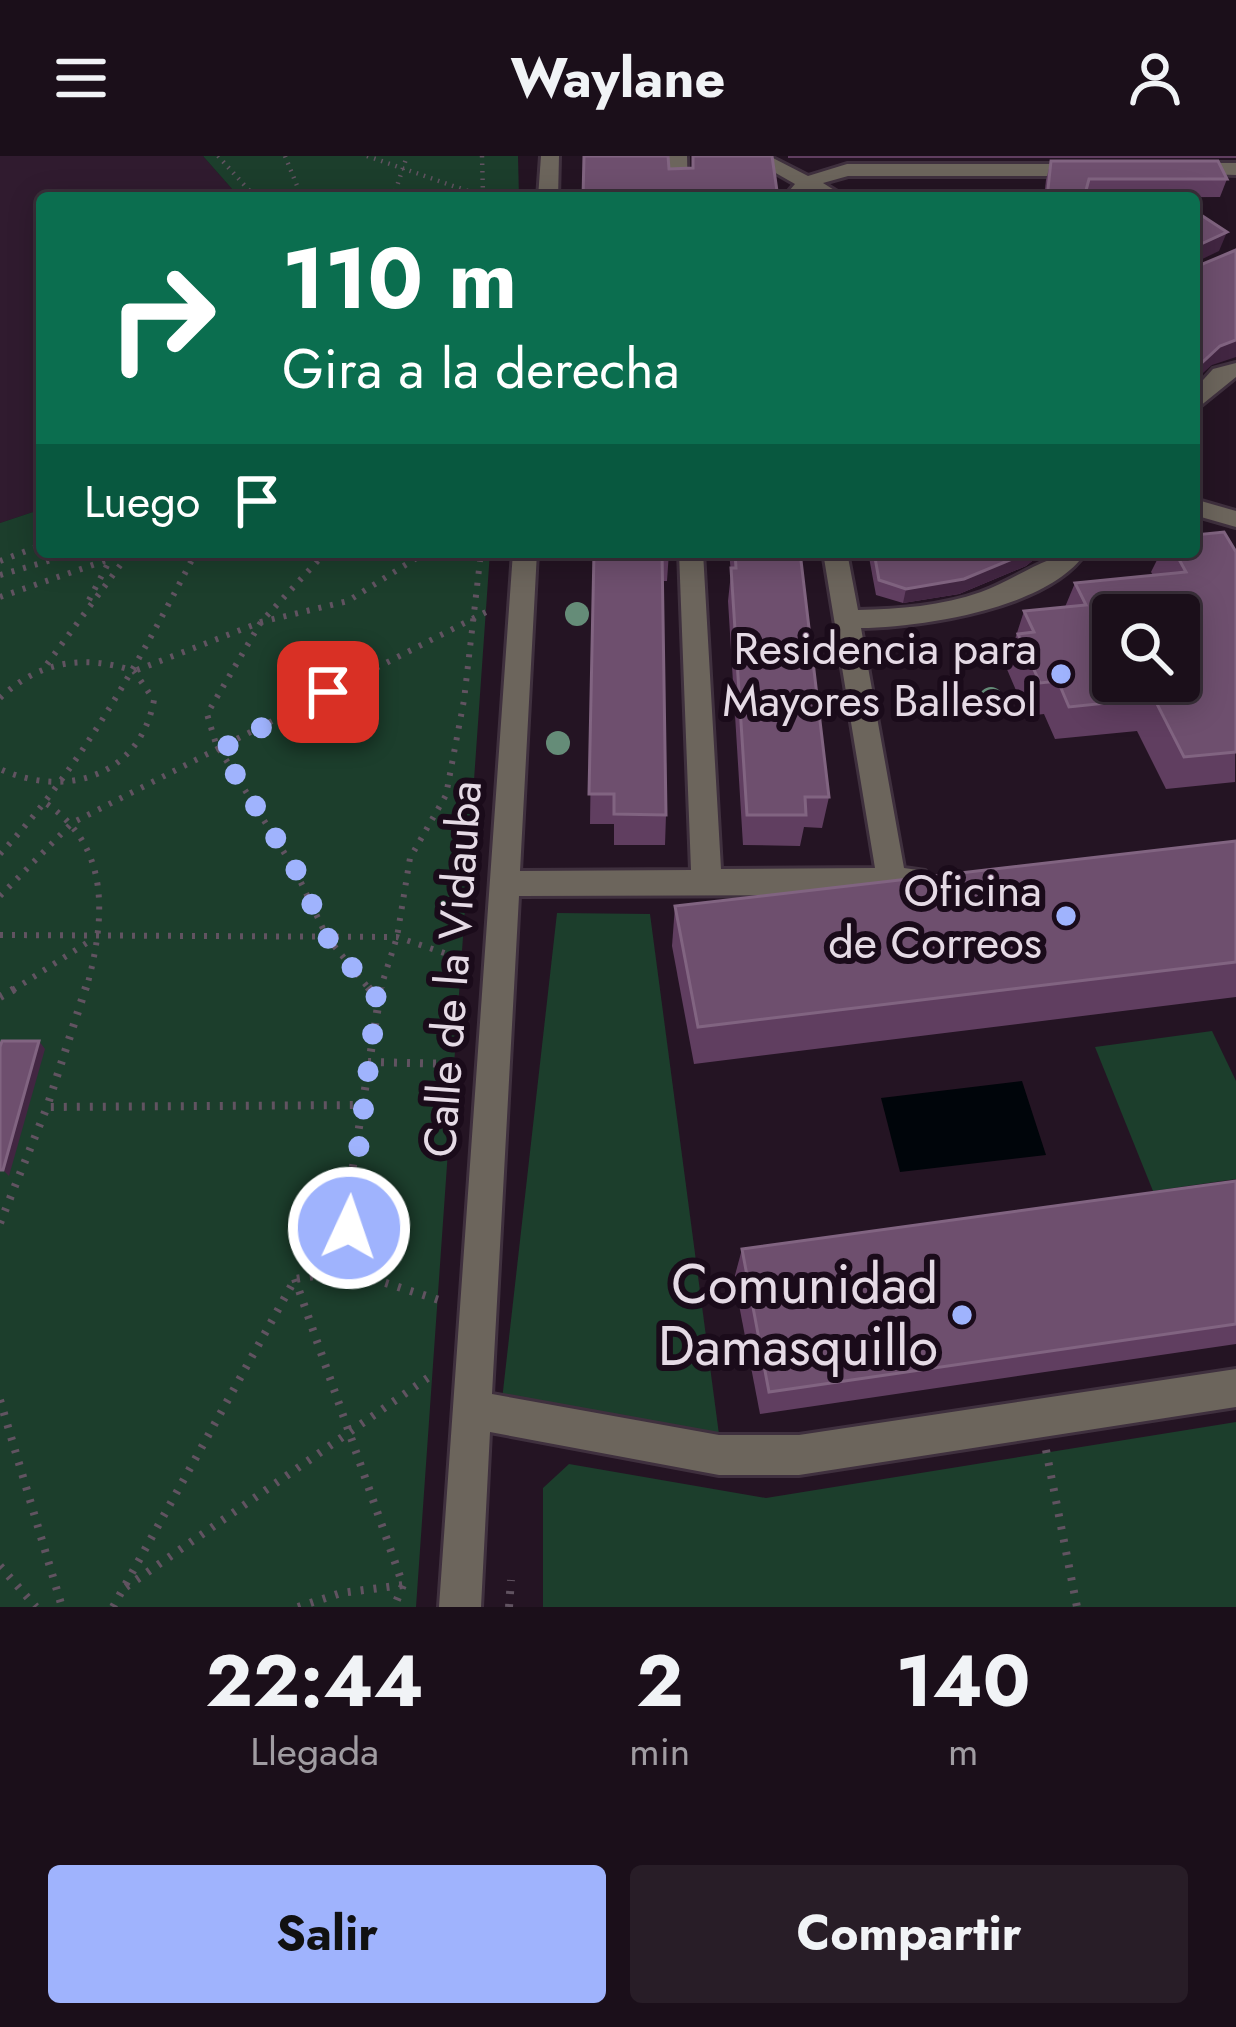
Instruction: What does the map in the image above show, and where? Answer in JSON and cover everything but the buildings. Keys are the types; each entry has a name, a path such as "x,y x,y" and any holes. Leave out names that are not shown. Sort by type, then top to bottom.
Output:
{"street":[{"path":"548,192 550,156"},
{"path":"678,156 678,192"},
{"path":"755,156 799,190 830,173 867,163 1118,170"},
{"path":"1165,169 1236,169"},
{"path":"1024,170 1026,192"},
{"path":"1200,397 1221,374 1236,370"},
{"path":"1200,509 1236,519"},
{"name":"Calle de la Vidauba","path":"460,1607 525,558"},
{"path":"692,558 706,884"},
{"path":"836,558 892,883"},
{"path":"843,620 916,618 990,602 1069,558"},
{"path":"507,884 892,883 946,877"},
{"path":"474,1409 718,1455 800,1455 1236,1388"}],"path":[{"path":"218,156 251,192"},
{"path":"285,156 300,192"},
{"path":"367,156 470,192"},
{"path":"395,192 406,156"},
{"path":"482,156 484,192"},
{"path":"0,561 36,547"},
{"path":"0,575 58,558"},
{"path":"0,597 104,558"},
{"path":"79,620 110,558"},
{"path":"0,698 45,667 126,558"},
{"path":"0,854 62,784 65,768 134,671 193,558"},
{"path":"320,558 261,622 207,713 220,750 296,870 327,937 377,998"},
{"path":"45,667 86,659 134,671 261,622 348,601 416,558"},
{"path":"348,1271 350,1185 377,998 397,937 410,858 446,795 480,558"},
{"path":"0,896 72,823 486,612"},
{"path":"0,770 18,780 62,784 108,770 145,737 154,700 134,671"},
{"path":"0,1223 47,1107 96,936 100,898 82,833 47,804"},
{"path":"0,935 397,937 462,959"},
{"path":"0,997 73,956 96,936"},
{"path":"368,1062 454,1064"},
{"path":"47,1107 362,1105"},
{"path":"295,1279 348,1271 439,1300"},
{"path":"295,1279 403,1585 394,1607"},
{"path":"113,1607 295,1279"},
{"path":"124,1588 429,1377"},
{"path":"0,1400 62,1607"},
{"path":"1047,1451 1076,1607"},
{"path":"0,1565 36,1607"},
{"path":"509,1607 511,1580"},
{"path":"298,1607 341,1592 403,1585"}],"shaded area":[{"path":"0,156 203,156 235,192 36,192 36,511 0,523"},
{"path":"1022,1081 1046,1155 900,1172 881,1098"}],"green space":[{"path":"203,156 518,156 519,192 235,192"},
{"path":"36,511 36,558 490,558 416,1607 0,1607 0,523"},
{"path":"557,913 650,914 720,1442 502,1400"},
{"path":"1212,1031 1236,1081 1236,1179 1153,1191 1095,1047"},
{"path":"1236,1422 1236,1607 543,1607 543,1488 569,1464 766,1498"}],"place":[{"name":"Residencia para Mayores Ballesol","path":"1061,674"},
{"name":"Oficina de Correos","path":"1066,916"},
{"name":"Comunidad Damasquillo","path":"962,1315"}],"route":[{"path":"328,692 220,750 296,870 327,937 377,998 350,1185 349,1228"}]}
